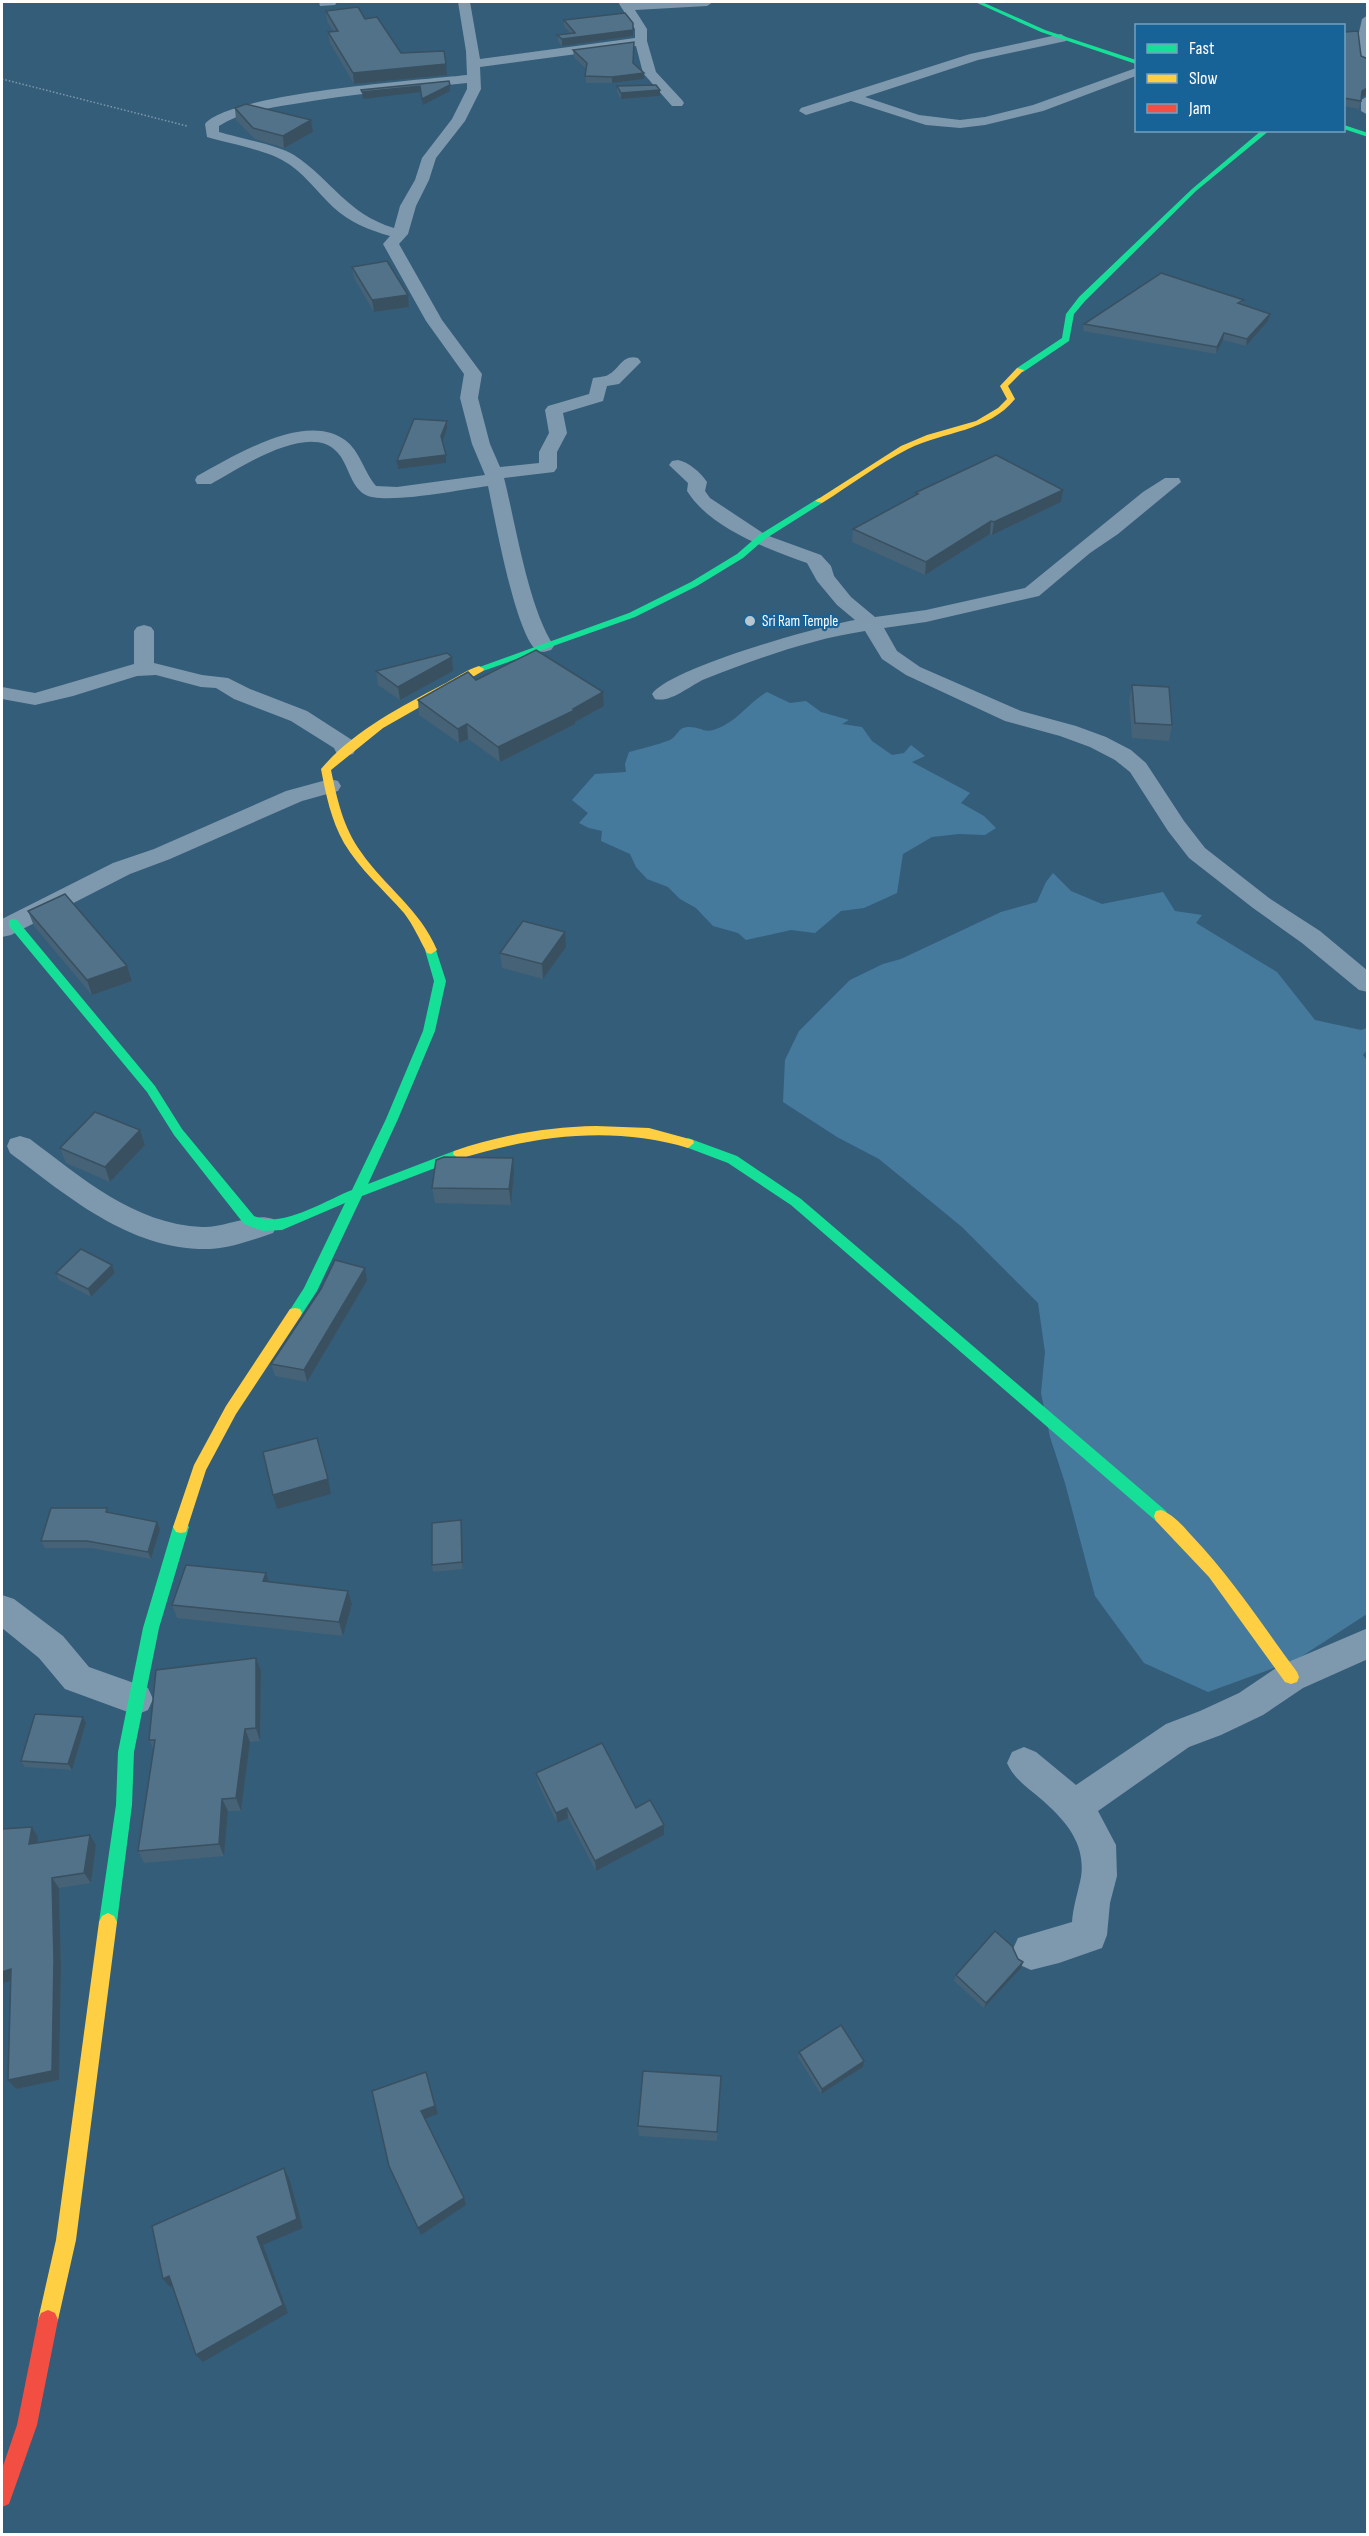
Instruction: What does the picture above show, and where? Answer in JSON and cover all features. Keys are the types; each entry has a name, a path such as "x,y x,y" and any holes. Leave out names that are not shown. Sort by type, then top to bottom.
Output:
{"street":[{"path":"465,2 473,57 474,89 458,121 429,158 422,180 408,206 400,234 391,244 434,321 473,374 469,398 481,444 494,476 521,590 537,637 544,646"},
{"path":"677,103 650,73 641,40 641,29 626,4 707,2"},
{"path":"978,2 1061,38 1135,61"},
{"path":"1367,21 1359,37 1368,63"},
{"path":"806,111 975,57 1061,38"},
{"path":"473,57 641,40"},
{"path":"473,57 513,48"},
{"path":"849,96 924,121 966,123 1041,107 1135,73"},
{"path":"400,234 375,227 359,219 340,205 305,169 286,156 212,133 212,124 232,113 300,93 472,79"},
{"path":"637,86 659,85"},
{"path":"1368,100 1368,111"},
{"path":"1345,127 1367,131"},
{"path":"2,2497 27,2425 58,2269 66,2240 124,1806 126,1752 151,1628 199,1469 231,1410 310,1292 392,1119 429,1031 440,981 428,941 407,910 358,856 337,822 326,769 345,749 387,720 479,669 632,615 658,603 740,556 759,539 898,452 920,441 969,429 1004,410 1011,399 1004,386 1018,370 1066,339 1070,314 1082,299 1156,225 1226,162 1264,132"},
{"path":"548,460 558,433 554,410 597,397 598,382 613,380 632,362"},
{"path":"204,480 262,450 310,436 326,437 338,442 371,491 398,493 494,476 548,460"},
{"path":"528,449 548,460"},
{"path":"678,465 699,482 696,491 703,502 759,539 814,559 821,566 824,577 844,601 871,624 889,655 913,671 1013,716 1068,731 1123,755 1138,768 1176,826 1197,853 1261,903 1311,937 1368,984"},
{"path":"663,694 682,681 710,669 771,648 845,628 926,616 1032,592 1150,496 1172,482"},
{"path":"144,631 144,670"},
{"path":"2,693 35,699 66,692 135,670 157,669 201,681 221,682 242,694 299,716 344,745 345,749"},
{"path":"263,1226 249,1220 225,1193 199,1156 178,1132 151,1089 7,926 146,859 294,796 330,786"},
{"path":"20,1146 114,1214 161,1232 208,1238 236,1234 263,1226 282,1225 357,1193 484,1145 559,1131 645,1132 706,1147 743,1163 796,1202 1182,1534 1220,1580 1291,1677"},
{"path":"2,1610 51,1647 77,1678 136,1699"},
{"path":"1075,1806 1178,1735 1209,1724 1251,1704 1291,1677 1368,1643"},
{"path":"1024,1763 1075,1806 1098,1845 1099,1876 1092,1903 1089,1935 1031,1951"}],"path":[{"path":"2,79 212,133"}],"water":[{"path":"767,692 790,703 806,701 821,712 849,720 842,724 862,727 872,741 892,755 904,753 911,745 925,756 912,762 970,793 961,803 984,816 996,828 985,835 959,834 932,837 903,854 897,893 864,908 841,911 815,933 791,930 746,940 738,933 713,926 696,908 680,899 668,887 647,879 636,867 630,854 601,841 602,831 579,823 588,813 572,800 595,774 626,772 625,764 629,752 670,740 685,727 708,731 723,726"},
{"path":"1053,873 1071,891 1102,904 1163,892 1175,911 1202,915 1196,923 1277,972 1315,1020 1361,1030 1367,1028 1367,1050 1363,1055 1368,1062 1367,1614 1296,1660 1208,1692 1144,1663 1095,1596 1065,1483 1050,1437 1041,1393 1045,1352 1038,1303 962,1227 879,1159 837,1137 783,1102 785,1060 799,1031 850,980 1001,912 1037,902"}],"building":[{"path":"358,7 365,19 377,17 401,53 444,51 446,64 353,73 328,32 338,31 326,11"},
{"path":"625,13 633,23 633,30 562,39 557,35 575,33 564,20"},
{"path":"1358,31 1361,56 1368,59 1368,88 1362,91 1361,101 1345,98 1345,32"},
{"path":"634,42 633,63 644,73 612,77 585,76 587,63 573,50"},
{"path":"449,81 450,85 422,99 420,86 362,92 361,90"},
{"path":"656,85 660,90 621,93 617,86"},
{"path":"246,104 311,120 283,136 253,128 235,108"},
{"path":"387,261 408,295 372,300 352,267"},
{"path":"1161,273 1244,300 1238,303 1270,314 1247,339 1224,333 1217,347 1084,324"},
{"path":"414,419 447,421 441,436 446,455 397,461"},
{"path":"996,455 1063,490 994,522 991,521 926,562 853,529 918,494 915,493"},
{"path":"536,650 603,692 573,709 575,710 498,747 467,724 458,729 418,700 468,672 476,680"},
{"path":"447,653 452,657 398,687 376,671"},
{"path":"1132,685 1169,687 1172,725 1135,723"},
{"path":"65,894 127,966 87,980 28,911"},
{"path":"523,921 565,932 542,964 500,953"},
{"path":"95,1112 140,1130 105,1167 60,1148"},
{"path":"444,1157 513,1158 509,1189 432,1188 436,1160"},
{"path":"81,1249 112,1265 88,1289 56,1273"},
{"path":"335,1260 365,1268 304,1370 271,1364 321,1289"},
{"path":"317,1438 328,1479 273,1495 263,1452"},
{"path":"51,1508 107,1508 106,1512 157,1522 148,1552 87,1541 41,1541"},
{"path":"461,1520 462,1562 432,1565 432,1523"},
{"path":"186,1565 266,1573 263,1581 348,1591 339,1622 172,1605"},
{"path":"256,1658 256,1728 245,1729 236,1798 222,1799 219,1844 138,1851 155,1740 149,1740 156,1670"},
{"path":"35,1714 83,1717 68,1764 21,1761"},
{"path":"602,1743 636,1808 650,1800 664,1825 595,1861 567,1808 556,1813 536,1773"},
{"path":"32,1827 29,1844 90,1835 84,1873 52,1878 54,1960 52,2071 8,2080 11,1969 2,1972 2,1829"},
{"path":"995,1931 1012,1946 1018,1959 1023,1962 986,2003 956,1975"},
{"path":"841,2025 864,2061 822,2089 799,2052"},
{"path":"643,2071 721,2076 717,2132 638,2126"},
{"path":"426,2072 435,2106 421,2111 464,2198 418,2228 389,2166 372,2091"},
{"path":"284,2168 297,2219 257,2237 283,2305 196,2355 169,2276 163,2279 152,2226"}],"traffic: fast":[{"path":"978,2 1043,31 1135,62"},
{"path":"1345,127 1368,135"},
{"path":"1020,370 1066,339 1070,314 1082,299 1194,190 1265,132"},
{"path":"479,669 632,615 694,584 740,556 762,537 819,501"},
{"path":"13,923 151,1089 178,1132 249,1220 263,1226 282,1225 459,1154"},
{"path":"295,1313 310,1291 392,1119 429,1031 440,981 431,950"},
{"path":"688,1143 732,1159 796,1202 1161,1516"},
{"path":"108,1922 124,1805 126,1752 151,1628 181,1527"}],"traffic: slow":[{"path":"819,501 904,448 930,437 979,423 1001,410 1011,399 1004,386 1020,370"},
{"path":"431,950 418,923 366,867 344,834 336,814 326,769 342,753 379,726 479,669"},
{"path":"459,1154 526,1136 573,1131 643,1132 688,1143"},
{"path":"181,1527 199,1469 231,1410 295,1313"},
{"path":"1161,1516 1198,1552 1291,1677"},
{"path":"48,2320 66,2240 108,1922"}],"traffic: jam":[{"path":"2,2497 27,2425 48,2320"}],"place":[{"name":"Sri Ram Temple","path":"750,621"}]}
